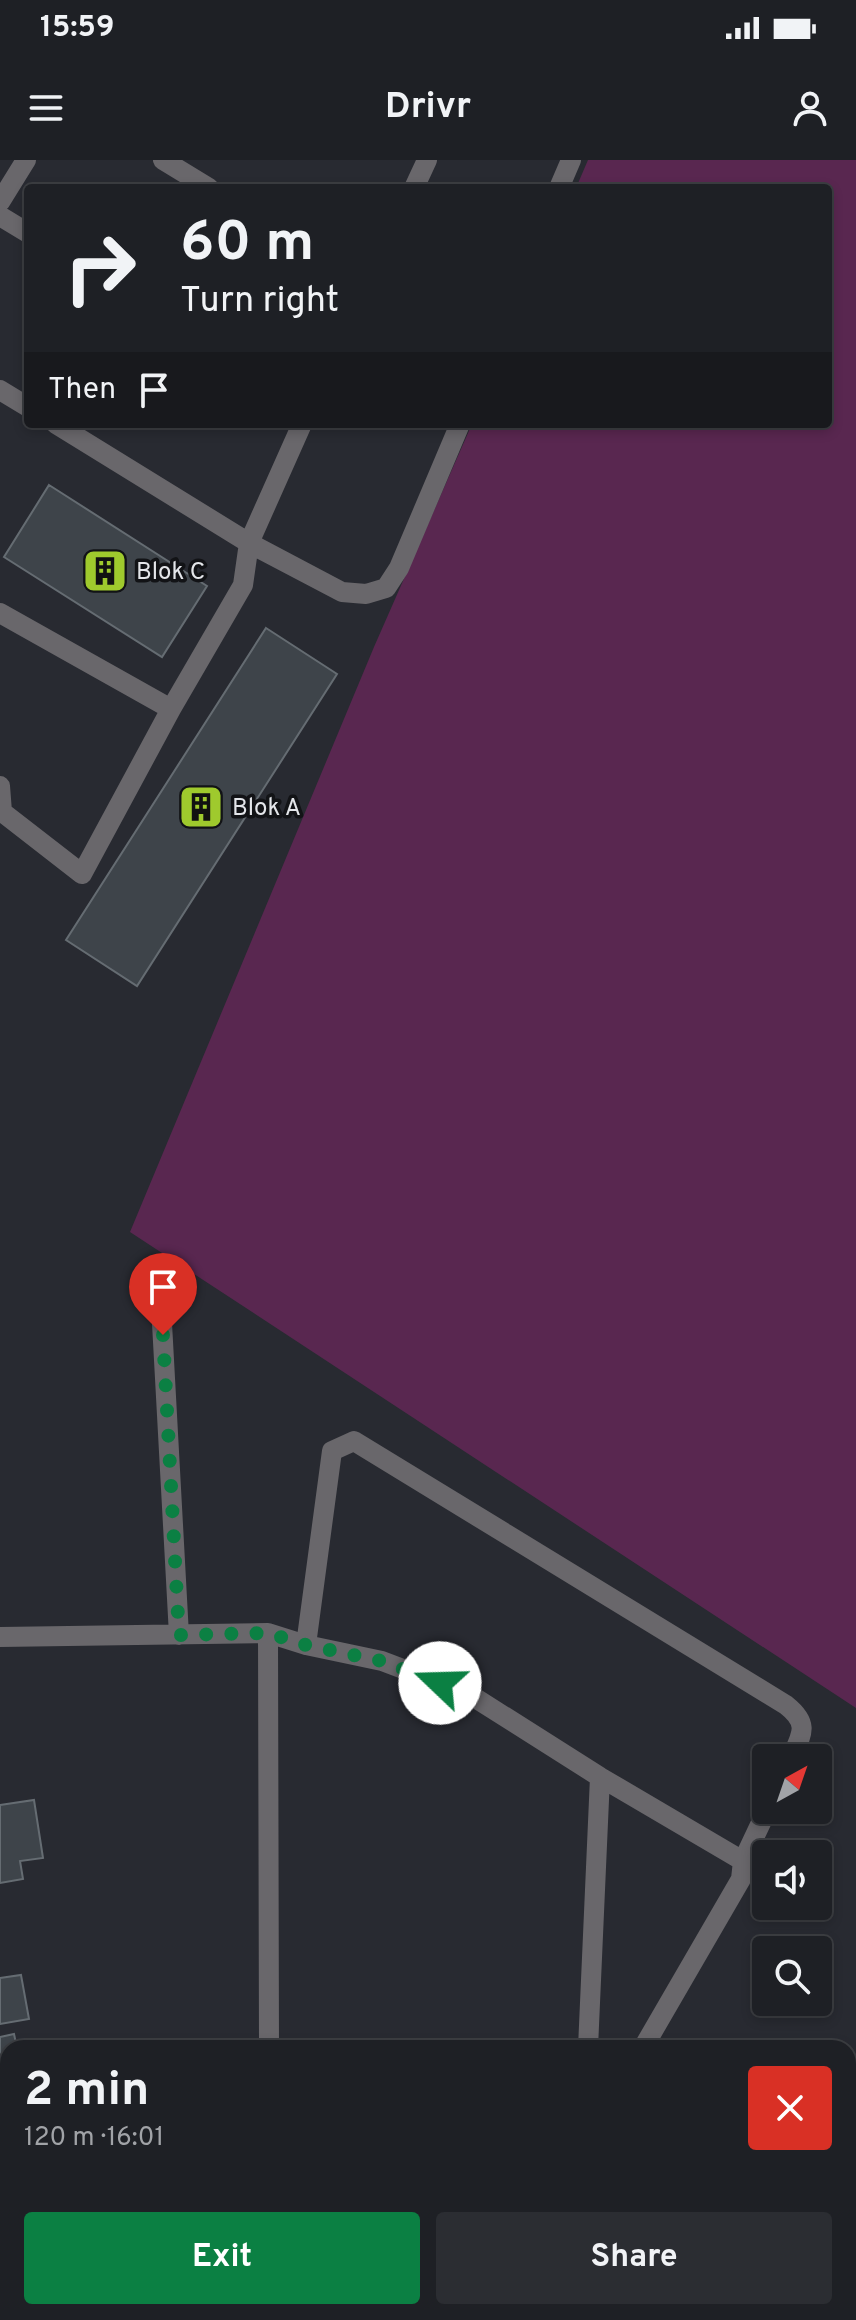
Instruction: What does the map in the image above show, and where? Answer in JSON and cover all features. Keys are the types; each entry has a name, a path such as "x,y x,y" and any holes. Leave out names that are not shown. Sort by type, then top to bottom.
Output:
{"street":[{"path":"0,202 26,160"},
{"path":"163,160 202,184"},
{"path":"416,184 427,160"},
{"path":"561,184 571,160"},
{"path":"0,216 24,231"},
{"path":"0,390 24,405"},
{"path":"62,428 249,543 342,592 366,594 386,588 399,568 458,428"},
{"path":"0,786 2,812 82,874 171,709 243,585 249,543 300,428"},
{"path":"0,613 171,709"},
{"path":"161,1305 179,1635"},
{"path":"306,1645 332,1451 354,1441 786,1705 799,1715 803,1725 796,1744"},
{"path":"268,1633 269,2040"},
{"path":"0,1637 268,1633 306,1645 382,1661 469,1694 600,1777 743,1861"},
{"path":"588,2040 600,1777"},
{"path":"648,2040 741,1879 743,1861 760,1824"}],"shaded area":[{"path":"588,160 856,160 856,1708 130,1232 374,647 470,428 832,428 832,184 578,184"}],"building":[{"name":"Blok C","path":"49,485 207,586 162,657 4,557"},
{"name":"Blok A","path":"266,628 337,674 137,986 66,940"},
{"path":"34,1800 43,1858 20,1861 23,1879 0,1883 0,1805"},
{"path":"21,1975 29,2019 0,2024 0,1978"},
{"path":"14,2034 15,2040 0,2040 0,2037"}],"place":[{"name":"Blok C","path":"105,571"},
{"name":"Blok A","path":"201,807"}],"route":[{"path":"163,1335 179,1635 268,1633 306,1645 382,1661 440,1683"}]}
